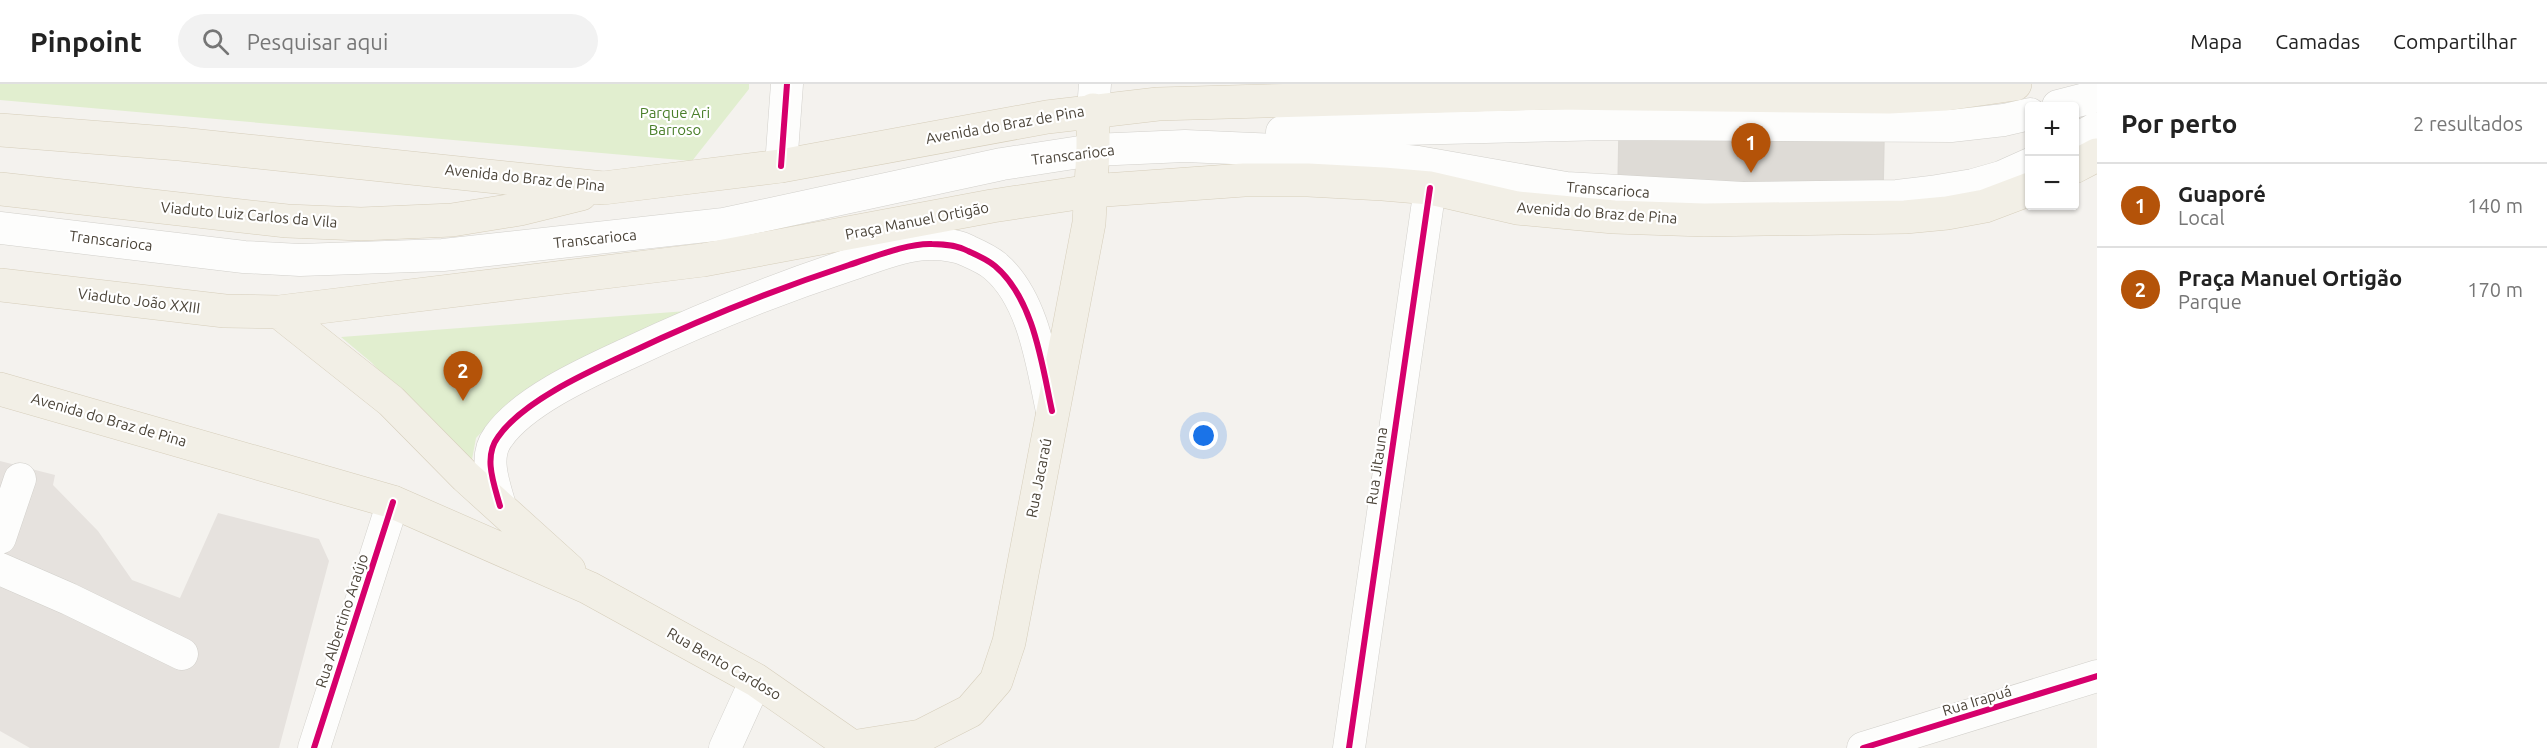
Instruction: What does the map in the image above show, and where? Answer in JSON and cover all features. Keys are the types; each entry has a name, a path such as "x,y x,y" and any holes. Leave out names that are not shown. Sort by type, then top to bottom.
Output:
{"main road":[{"name":"Avenida do Braz de Pina","path":"0,130 191,145 603,188 781,166 952,134 1094,97 1158,105 1495,89 1849,98 1946,94 2015,84"},
{"name":"Rua Jacaraú","path":"853,747 921,736 970,711 996,681 1009,642 1089,223 1094,97"},
{"path":"2079,164 2097,155"},
{"name":"Avenida do Braz de Pina","path":"1091,191 1244,180 1308,180 1430,188 1517,208 1614,217 1704,220 1905,217 1985,206 2025,191"},
{"name":"Viaduto Luiz Carlos da Vila","path":"0,189 287,221 361,224 452,220 520,209 603,188"},
{"name":"Praça Manuel Ortigão","path":"279,312 703,260 992,206 1091,191"},
{"name":"Viaduto João XXIII","path":"0,285 225,311 279,312"},
{"path":"279,312 391,400 466,477 588,588"},
{"name":"Avenida do Braz de Pina","path":"0,389 393,502 588,588"},
{"name":"Rua Bento Cardoso","path":"588,588 756,680 853,747"}],"street":[{"path":"781,166 787,84"},
{"path":"2074,102 2097,96"},
{"name":"Transcarioca","path":"1185,146 1226,137 1268,132 1620,124 1951,126 2025,115"},
{"path":"2079,137 2097,128"},
{"name":"Transcarioca","path":"0,228 244,257 300,260 443,255 724,224 1002,164 1093,150 1185,146 1303,151 1418,162 1566,188 1743,198 1897,196 1973,185 2025,167"},
{"name":"Rua Jitauna","path":"1348,748 1430,188"},
{"path":"500,506 490,465 490,456 497,438 513,420 543,398 587,372 707,317 861,261 892,251 932,243 965,249 996,267 1023,300 1033,327 1052,411"},
{"path":"0,538 20,479"},
{"name":"Rua Albertino Araújo","path":"314,748 393,502"},
{"path":"0,569 69,599 182,654"},
{"name":"Rua Irapuá","path":"1863,748 2097,676"},
{"path":"724,748 756,680"}],"shaded area":[{"path":"0,461 55,475 53,485 98,531 132,580 180,598 218,513 319,539 329,561 279,748 30,748 0,731"}],"green space":[{"name":"Parque Ari Barroso","path":"0,84 749,84 749,89 692,161 0,100"},
{"path":"700,310 493,420 476,438 470,470 372,363 341,337"}],"building":[{"path":"1619,134 1884,139 1883,191 1618,187"}],"cycle path":[{"path":"781,166 787,84"},
{"path":"1349,748 1430,188"},
{"path":"500,506 490,462 494,445 509,424 523,411 557,389 654,341 764,295 890,251 922,244 941,244 964,249 992,264 1008,280 1028,314 1040,354 1052,411"},
{"path":"314,748 393,502"},
{"path":"1863,748 2097,676"}],"place":[{"name":"Guaporé","path":"1751,173"},
{"name":"Praça Manuel Ortigão","path":"463,401"}]}
